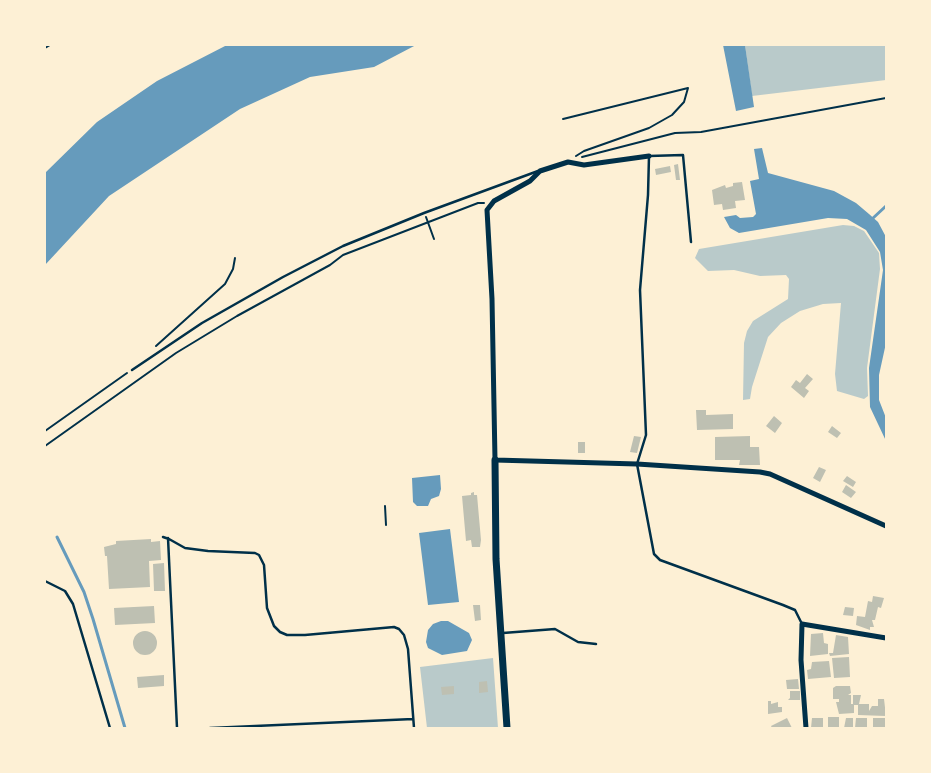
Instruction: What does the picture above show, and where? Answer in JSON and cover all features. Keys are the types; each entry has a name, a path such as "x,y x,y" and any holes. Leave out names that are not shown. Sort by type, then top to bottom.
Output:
{"street":[{"path":"507,728 496,559 496,460 492,299 487,217 490,206 494,201 530,181 540,171 568,162 584,165 649,156"},
{"path":"496,460 637,464 770,474 886,526"},
{"path":"806,728 801,660 802,624 886,638"}],"lane":[{"path":"691,242 683,156 649,156 640,299 646,435 637,464 654,554 660,560 795,610 802,624"},
{"path":"132,370 202,323 283,277 344,246 424,213 540,171"},
{"path":"163,538 168,538 179,546 191,549 255,553 259,555 264,565 267,608 274,626 280,632 287,635 394,627 399,629 404,635 408,649 414,728"},
{"path":"168,538 177,728"},
{"path":"45,582 65,591 75,609 110,728"},
{"path":"501,634 555,629 578,642 596,644"},
{"path":"210,728 413,719"}],"path":[{"path":"45,48 50,45"},
{"path":"563,119 688,88 684,102 672,115 649,128 584,151 568,162"},
{"path":"568,162 593,153 675,133 701,132 886,98"},
{"path":"45,446 176,353 237,316 330,265 343,255 478,203 490,206"},
{"path":"424,213 434,239"},
{"path":"152,350 225,284 233,269 235,258"},
{"path":"45,431 132,370"},
{"path":"385,506 386,525"}],"shaded area":[{"path":"745,45 886,45 886,80 752,96"},
{"path":"843,225 854,226 864,231 879,253 880,269 867,368 868,396 864,399 837,391 835,374 841,303 823,304 800,311 781,323 768,337 750,399 743,400 744,343 747,331 753,321 788,299 789,279 786,275 760,276 734,270 708,271 695,258 699,249"},
{"path":"493,658 498,728 427,728 420,667"}],"water":[{"path":"227,45 416,45 374,67 310,77 240,109 109,196 45,265 45,173 97,122 157,81"},
{"path":"723,45 745,45 754,107 736,111"},
{"path":"762,148 768,173 834,191 856,203 869,214 878,222 886,237 886,343 879,375 879,400 886,418 886,441 870,407 869,368 883,270 880,252 866,230 847,219 828,218 739,233 730,228 724,217 736,215 740,218 753,217 756,214 750,181 759,179 754,149"},
{"path":"440,475 441,489 439,496 431,499 428,506 417,506 413,502 412,478"},
{"path":"450,529 459,602 428,605 419,533"},
{"path":"448,621 469,633 472,640 467,651 442,655 428,648 426,642 428,630 433,624"}],"building":[{"path":"678,164 680,180 676,180 674,165"},
{"path":"670,166 671,172 656,175 655,169"},
{"path":"742,182 745,200 735,201 736,208 723,210 722,204 714,205 712,190 725,185 726,188 733,186 733,183"},
{"path":"807,374 813,379 805,388 809,391 804,398 791,387 796,380 800,383"},
{"path":"696,410 706,410 706,415 733,414 733,429 697,430"},
{"path":"774,416 782,423 775,433 766,426"},
{"path":"832,426 841,433 837,438 828,432"},
{"path":"634,436 641,437 637,453 630,452"},
{"path":"750,436 750,447 759,447 760,465 739,465 740,460 715,460 715,437"},
{"path":"578,442 585,442 585,453 578,453"},
{"path":"819,467 826,470 820,482 813,478"},
{"path":"847,476 856,482 853,487 843,481"},
{"path":"846,485 856,492 851,498 842,492"},
{"path":"474,492 474,495 477,495 480,547 472,547 471,540 466,541 462,496 471,495"},
{"path":"151,539 151,542 160,541 161,560 149,561 150,587 109,589 107,556 105,556 104,547 116,544 116,541"},
{"path":"164,563 165,591 154,591 153,564"},
{"path":"873,596 884,598 881,608 878,607 875,620 872,620 874,627 870,627 870,630 856,625 857,616 865,617 868,601 872,602"},
{"path":"473,605 480,605 481,620 475,621"},
{"path":"154,606 155,623 115,625 114,608"},
{"path":"845,607 854,608 853,616 843,615"},
{"path":"145,631 154,634 157,643 154,652 145,655 136,652 133,643 136,634"},
{"path":"823,633 824,643 828,644 828,654 810,656 811,634"},
{"path":"836,635 848,637 849,654 830,656 829,653 833,653"},
{"path":"849,657 850,677 834,678 832,658"},
{"path":"829,661 831,677 808,679 807,670 811,669 812,662"},
{"path":"164,675 164,686 138,688 137,677"},
{"path":"798,679 799,689 787,689 786,680"},
{"path":"487,681 488,692 479,693 479,682"},
{"path":"454,686 454,694 442,695 441,687"},
{"path":"836,686 850,686 851,693 848,695 851,695 851,704 853,704 853,695 861,695 859,704 869,704 869,711 872,706 878,706 878,699 884,699 886,716 858,715 858,705 854,705 854,713 839,714 836,702 839,702 839,699 833,699 833,688"},
{"path":"790,691 800,691 800,700 788,700 790,698"},
{"path":"768,701 771,701 771,704 778,702 778,707 782,707 782,712 768,714"},
{"path":"828,717 839,717 839,728 828,728"},
{"path":"787,718 792,728 772,728 771,726"},
{"path":"812,718 823,718 823,728 811,728"},
{"path":"846,718 853,718 853,728 844,728"},
{"path":"856,718 867,718 867,728 855,728"},
{"path":"873,718 885,718 885,728 873,728"}],"waterway":[{"path":"872,219 886,206"},
{"path":"57,537 84,592 125,728"}]}
